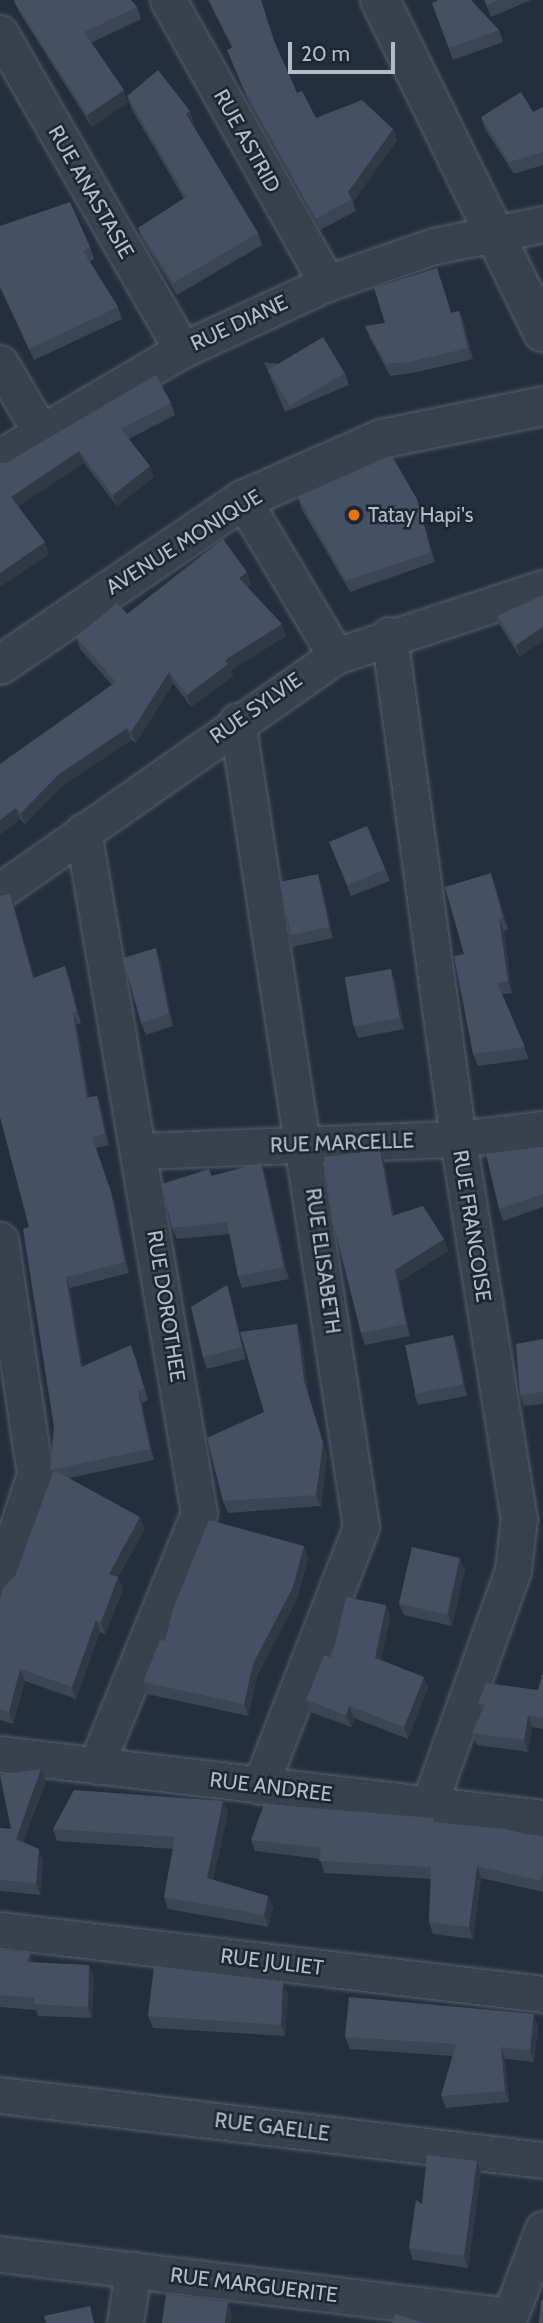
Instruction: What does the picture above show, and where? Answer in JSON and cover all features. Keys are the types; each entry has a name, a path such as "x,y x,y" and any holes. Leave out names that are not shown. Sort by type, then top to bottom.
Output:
{"street":[{"name":"RUE ASTRID","path":"168,0 327,283"},
{"path":"380,0 543,332"},
{"name":"RUE ANASTASIE","path":"0,33 181,350"},
{"name":"RUE DIANE","path":"0,457 181,350 327,283 434,246 543,224"},
{"path":"0,363 40,431"},
{"name":"AVENUE MONIQUE","path":"0,665 243,500 381,439 543,406"},
{"path":"243,500 336,656"},
{"name":"RUE SYLVIE","path":"0,891 237,721 336,656 388,635 543,588"},
{"name":"RUE FRANCOISE","path":"388,635 458,1139 519,1518 513,1570 429,1805"},
{"name":"RUE ELISABETH","path":"237,721 306,1144 361,1527 260,1786"},
{"name":"RUE DOROTHEE","path":"83,831 141,1151 200,1513 96,1766"},
{"name":"RUE MARCELLE","path":"141,1151 458,1139 543,1129"},
{"path":"0,1240 4,1286 35,1474 0,1581"},
{"name":"RUE ANDREE","path":"0,1754 543,1818"},
{"name":"RUE JULIET","path":"0,1930 543,1994"},
{"name":"RUE GAELLE","path":"0,2095 543,2160"},
{"path":"508,2319 535,2273 543,2229"},
{"name":"RUE MARGUERITE","path":"0,2254 508,2319"},
{"path":"125,2323 133,2270"}],"building":[{"path":"15,0 131,0 137,7 84,32 124,90 87,115"},
{"path":"209,0 261,0 273,39 297,93 302,91 316,118 362,100 393,129 348,192 352,199 316,219 245,91 227,50 233,47"},
{"path":"439,0 471,0 499,30 449,48 432,3"},
{"path":"485,0 499,0 487,5"},
{"path":"158,70 190,111 186,114 258,233 173,283 138,228 186,197 127,96"},
{"path":"521,92 533,112 543,107 543,152 509,162 481,117"},
{"path":"70,202 90,247 83,251 118,307 29,349 0,285 0,226"},
{"path":"437,268 451,313 459,311 468,348 409,362 386,364 365,326 385,323 374,288"},
{"path":"323,337 345,373 290,406 268,370"},
{"path":"156,375 171,403 121,429 150,466 113,495 79,451 11,497 45,542 0,573 0,463 6,463"},
{"path":"392,456 417,499 431,552 346,581 298,497"},
{"path":"223,539 247,572 239,578 282,624 225,660 228,664 187,695 169,672 131,732 127,728 58,775 21,813 16,808 0,820 0,764 116,682 76,637 117,603 127,614"},
{"path":"543,595 543,627 516,645 497,616"},
{"path":"367,826 385,869 348,885 329,842"},
{"path":"491,873 503,918 499,919 508,981 497,983 525,1047 473,1054 454,956 464,954 445,887"},
{"path":"318,874 329,927 291,935 280,882"},
{"path":"10,894 33,978 65,966 77,1012 73,1013 87,1098 97,1096 105,1134 92,1137 111,1192 125,1262 66,1277 81,1367 131,1345 144,1388 138,1391 150,1449 50,1470 54,1427 23,1229 29,1227 0,1117 0,896"},
{"path":"156,948 169,1014 141,1023 123,958"},
{"path":"391,969 400,1018 353,1026 345,977"},
{"path":"543,1147 543,1194 499,1209 486,1154"},
{"path":"380,1150 392,1216 423,1206 444,1239 395,1270 406,1324 361,1333 333,1222 324,1157"},
{"path":"261,1163 284,1267 238,1276 227,1222 172,1228 162,1184 209,1169 211,1176"},
{"path":"227,1285 242,1347 203,1357 191,1307"},
{"path":"297,1324 304,1381 323,1443 316,1495 223,1501 207,1438 264,1412 240,1332"},
{"path":"453,1335 463,1384 415,1394 405,1345"},
{"path":"543,1339 543,1392 520,1395 516,1344"},
{"path":"54,1470 140,1517 109,1574 118,1577 101,1622 96,1620 72,1687 20,1669 9,1712 0,1710 0,1599 3,1588 15,1576"},
{"path":"209,1520 304,1546 293,1587 253,1664 244,1704 143,1682 160,1640 165,1641 173,1609"},
{"path":"412,1547 460,1558 447,1615 399,1604"},
{"path":"346,1597 386,1605 375,1658 424,1677 404,1727 349,1706 346,1715 306,1700 324,1655 332,1658"},
{"path":"542,1675 543,1718 528,1715 524,1740 472,1733 485,1705 478,1704 486,1683 538,1690"},
{"path":"41,1769 16,1839 39,1849 36,1883 0,1880 0,1828 11,1829 0,1775"},
{"path":"74,1790 223,1801 207,1878 268,1896 264,1915 164,1897 175,1837 53,1829"},
{"path":"264,1804 433,1818 433,1822 505,1829 543,1838 541,1881 477,1866 469,1927 429,1922 431,1867 319,1861 321,1848 251,1840"},
{"path":"0,1950 30,1953 28,1962 89,1965 88,2007 34,2004 34,1998 0,1995"},
{"path":"154,1966 283,1982 281,2025 148,2016"},
{"path":"349,1997 534,2014 530,2050 501,2047 505,2091 441,2096 456,2044 345,2037"},
{"path":"427,2155 477,2161 464,2256 409,2248 416,2200 422,2204"},
{"path":"166,2294 228,2302 225,2323 162,2323"},
{"path":"541,2300 543,2323 539,2323"},
{"path":"90,2306 94,2323 46,2323 44,2316"},
{"path":"395,2314 424,2323 392,2323"}],"place":[{"name":"Tatay Hapi's","path":"354,515"}]}
